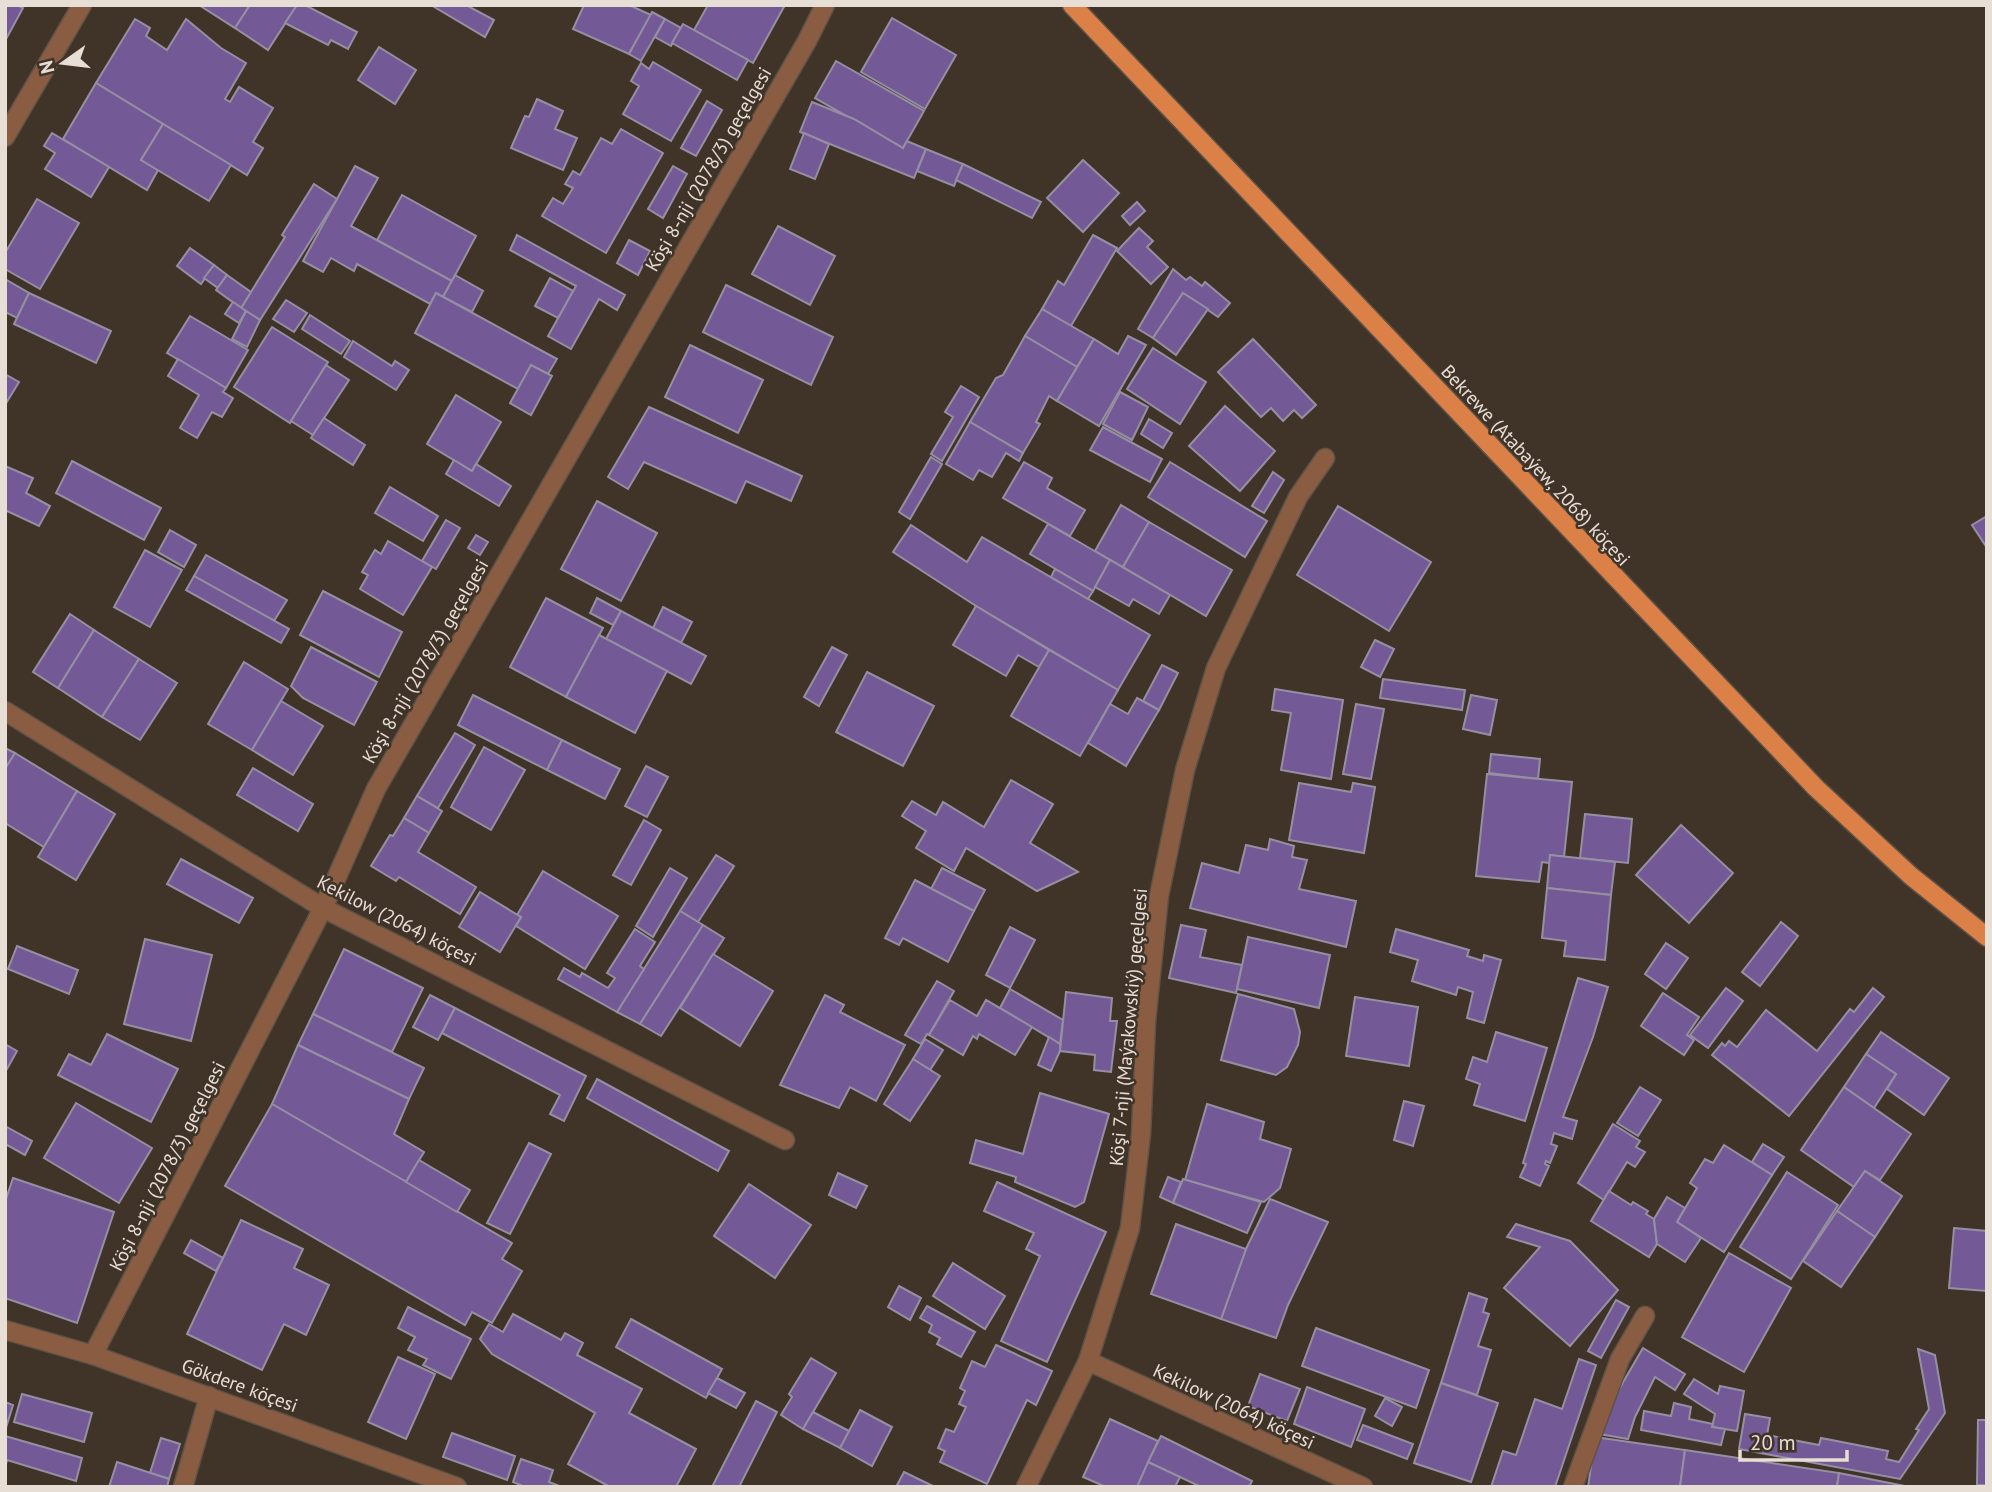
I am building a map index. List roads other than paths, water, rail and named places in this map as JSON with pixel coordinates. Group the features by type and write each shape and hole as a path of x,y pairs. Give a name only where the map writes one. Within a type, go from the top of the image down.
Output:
{"main road":[{"name":"Bekrewe (Atabaýew, 2068) köçesi","path":"1072,5 1816,788 1911,876 1987,937"}],"street":[{"path":"5,137 82,5"},
{"name":"Köşi 8-nji (2078/3) geçelgesi","path":"93,1355 323,908 376,789 807,41 825,5"},
{"name":"Köşi 7-nji (Maýakowskiý) geçelgesi","path":"1026,1487 1088,1362 1130,1228 1141,1134 1146,1022 1159,896 1185,770 1216,668 1298,497 1325,458"},
{"name":"Kekilow (2064) köçesi","path":"5,711 323,908 785,1140"},
{"path":"1573,1487 1620,1359 1644,1316"},
{"name":"Gökdere köçesi","path":"5,1330 93,1355 457,1487"},
{"name":"Kekilow (2064) köçesi","path":"1088,1362 1363,1487"},
{"path":"183,1487 209,1396"}]}
